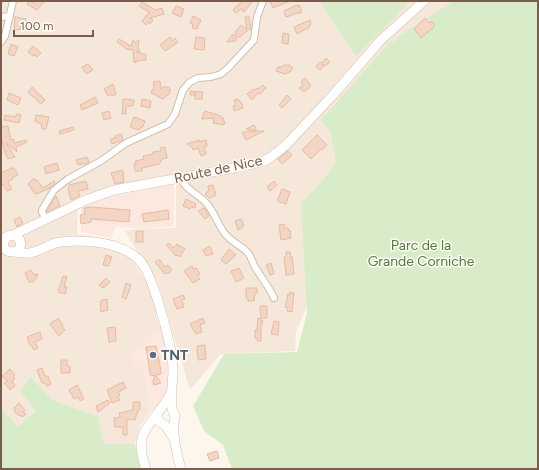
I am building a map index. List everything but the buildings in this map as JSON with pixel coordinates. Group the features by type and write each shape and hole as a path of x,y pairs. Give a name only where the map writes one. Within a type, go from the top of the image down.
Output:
{"main road":[{"name":"Route de Nice","path":"10,243 26,228 45,218 86,200 114,190 256,163 278,152 380,41 424,1"},
{"path":"10,243 34,252 60,242 110,244 124,249 142,263 151,279 172,355 172,410 175,418 163,419 146,430 140,449 146,469"},
{"path":"163,419 172,392"},
{"path":"163,419 175,431 175,440 181,469"}],"street":[{"path":"1,42 5,36 13,1"},
{"path":"45,218 42,210 54,190 68,179 101,161 126,143 168,124 175,114 183,90 190,82 198,78 211,77 221,74 229,67 254,40 257,17 263,1"},
{"path":"1,17 10,16"},
{"path":"181,178 183,183 212,210 219,225 227,236 249,254 274,298"}],"shaded area":[{"path":"1,1 319,1 356,55 411,1 464,1 321,121 347,147 311,296 296,332 295,351 221,354 190,390 158,283 124,230 176,228 176,177 128,184 78,197 77,234 118,241 137,267 153,294 158,324 162,330 148,336 142,345 139,365 143,368 150,412 141,424 135,444 104,444 97,416 52,400 31,377 37,411 18,428 1,408"},
{"path":"174,184 174,226 143,229 116,227 111,238 81,232 81,206 113,196"},
{"path":"162,330 167,354 169,375 168,392 160,405 150,412 143,368 139,365 132,364 131,351 142,345 150,334"}],"green space":[{"path":"319,1 411,1 356,56"},
{"name":"Parc de la Grande Corniche","path":"454,1 538,1 538,469 232,469 223,445 204,431 193,406 224,354 297,352 307,313 301,203 323,180 336,162 330,131 320,121 391,41 394,42 399,36"},
{"path":"31,377 52,400 97,416 104,444 135,444 141,469 1,469 1,408 18,427 36,411 20,391"}],"place":[{"name":"TNT","path":"153,355"}]}
